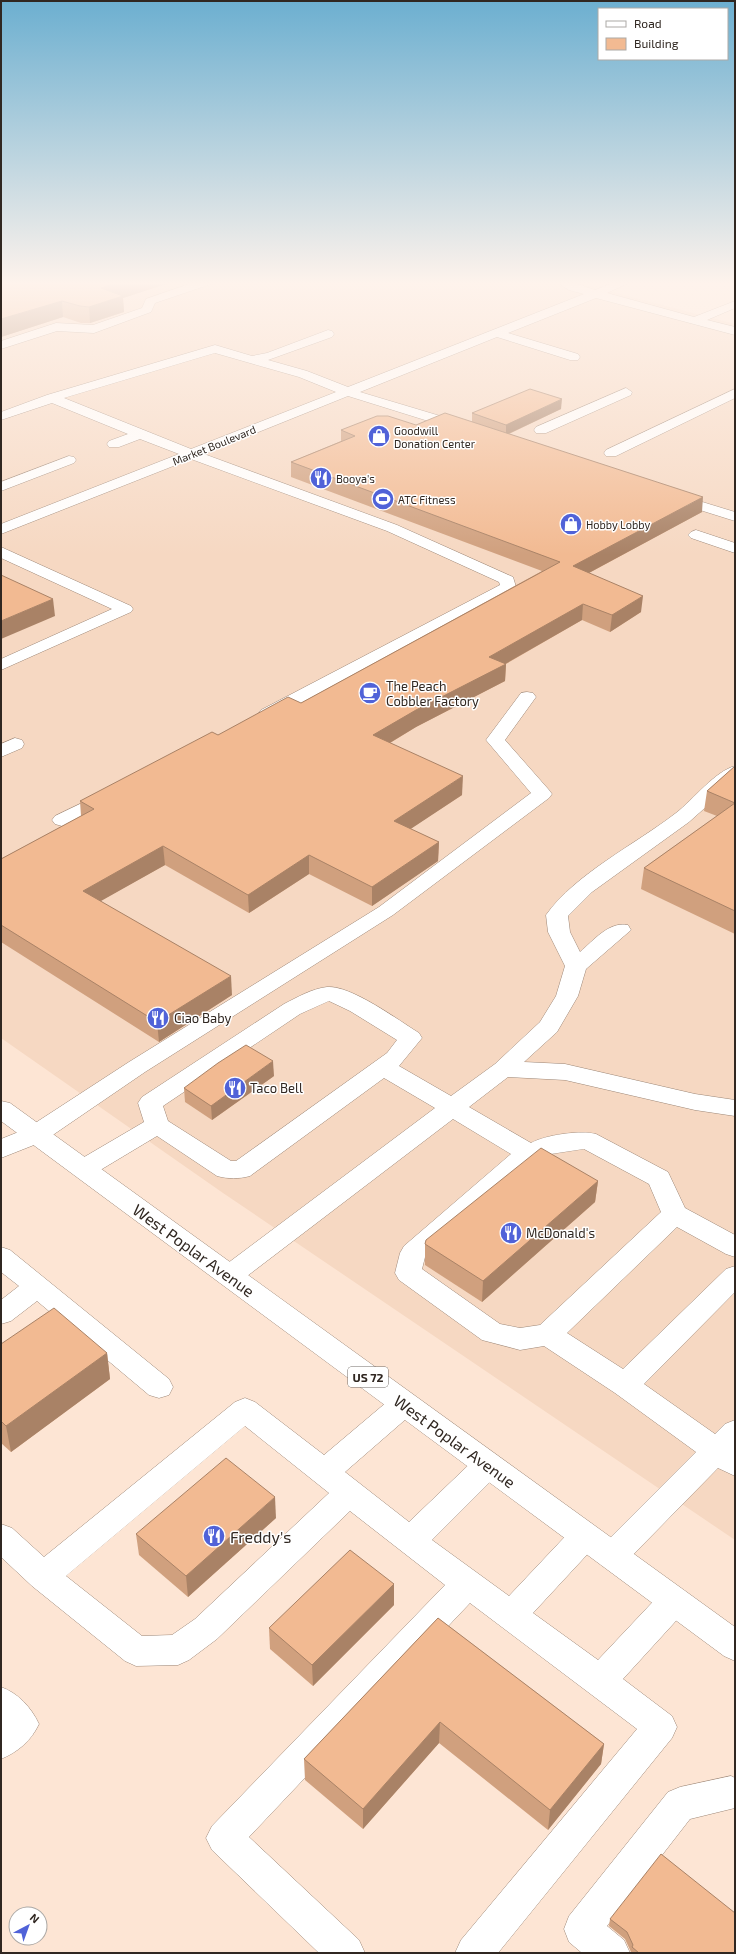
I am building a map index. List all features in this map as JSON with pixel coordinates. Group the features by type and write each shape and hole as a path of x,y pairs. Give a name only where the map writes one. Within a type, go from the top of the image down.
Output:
{"street":[{"path":"1,416 52,398 138,372"},
{"path":"297,372 348,392 471,430"},
{"name":"Market Boulevard","path":"1,530 398,372"},
{"path":"542,430 626,392"},
{"path":"611,453 735,393"},
{"path":"52,398 193,454 392,528 506,580 508,587 256,719"},
{"path":"114,444 141,434"},
{"path":"1,487 69,460"},
{"path":"660,492 735,517"},
{"path":"696,535 735,548"},
{"path":"1,552 125,609 1,665"},
{"path":"1,1149 35,1135 137,1067 386,911 542,794 495,740 527,697"},
{"path":"576,966 559,932 557,915 568,903 594,882 683,818 735,772"},
{"path":"62,820 120,791"},
{"path":"229,1276 503,1069 549,1027 567,996 576,966 620,930"},
{"path":"329,994 351,1002 411,1038 395,1058 382,1067 241,1170 226,1170 157,1125 150,1103 292,1009 314,998 329,994"},
{"path":"382,1067 530,1154"},
{"path":"503,1069 565,1072 695,1102 735,1108"},
{"name":"West Poplar Avenue","path":"1,1109 735,1646"},
{"path":"83,1170 157,1125"},
{"path":"675,1214 548,1335 520,1339 492,1333 408,1273 413,1253 518,1161 544,1146 587,1140 659,1178 675,1214 735,1247"},
{"path":"1,1257 159,1387"},
{"path":"626,1385 735,1276"},
{"path":"1,1314 37,1287"},
{"path":"548,1335 729,1449 612,1556"},
{"path":"324,1472 404,1404"},
{"path":"43,1576 245,1410 410,1541 512,1614 660,1727 474,1953"},
{"path":"410,1541 488,1465"},
{"path":"1,1536 43,1576 136,1651 178,1650 206,1629 349,1493"},
{"path":"512,1614 585,1536"},
{"path":"346,1953 224,1838 468,1583"},
{"path":"600,1681 674,1601"},
{"path":"1,1702 22,1724 1,1743"},
{"path":"611,1953 582,1929 680,1804 734,1794"}],"shaded area":[{"path":"1,372 735,372 735,1540 223,1193 1,1038"}],"building":[{"path":"530,389 562,399 506,425 472,413"},
{"path":"445,413 703,497 573,566 643,596 612,615 583,604 489,657 506,664 416,710 373,735 463,776 394,821 439,842 372,887 309,855 248,895 163,846 83,891 231,976 157,1022 1,925 1,859 94,809 80,801 212,732 218,735 288,697 301,703 560,562 291,462 355,436 341,430 377,416 388,416 416,425"},
{"path":"1,575 53,599 1,621"},
{"path":"735,766 735,803 707,791"},
{"path":"735,803 735,911 644,868"},
{"path":"246,1045 273,1061 211,1106 184,1088 218,1063"},
{"name":"McDonald's","path":"541,1148 598,1181 483,1281 425,1244 426,1240"},
{"path":"54,1308 107,1353 6,1426 1,1421 1,1344"},
{"path":"226,1458 275,1497 186,1576 136,1534"},
{"path":"350,1550 394,1584 312,1665 269,1628"},
{"path":"438,1618 604,1744 550,1810 440,1722 363,1809 304,1759"},
{"path":"661,1854 735,1913 735,1953 639,1953 632,1947 633,1945 627,1932 610,1919"}],"place":[{"name":"Goodwill Donation Center","path":"379,436"},
{"name":"Booya's","path":"321,478"},
{"name":"ATC Fitness","path":"383,499"},
{"name":"Hobby Lobby","path":"571,524"},
{"name":"The Peach Cobbler Factory","path":"370,693"},
{"name":"Ciao Baby","path":"158,1018"},
{"name":"Taco Bell","path":"235,1088"},
{"name":"McDonald's","path":"511,1233"},
{"name":"Freddy's","path":"214,1536"}]}
